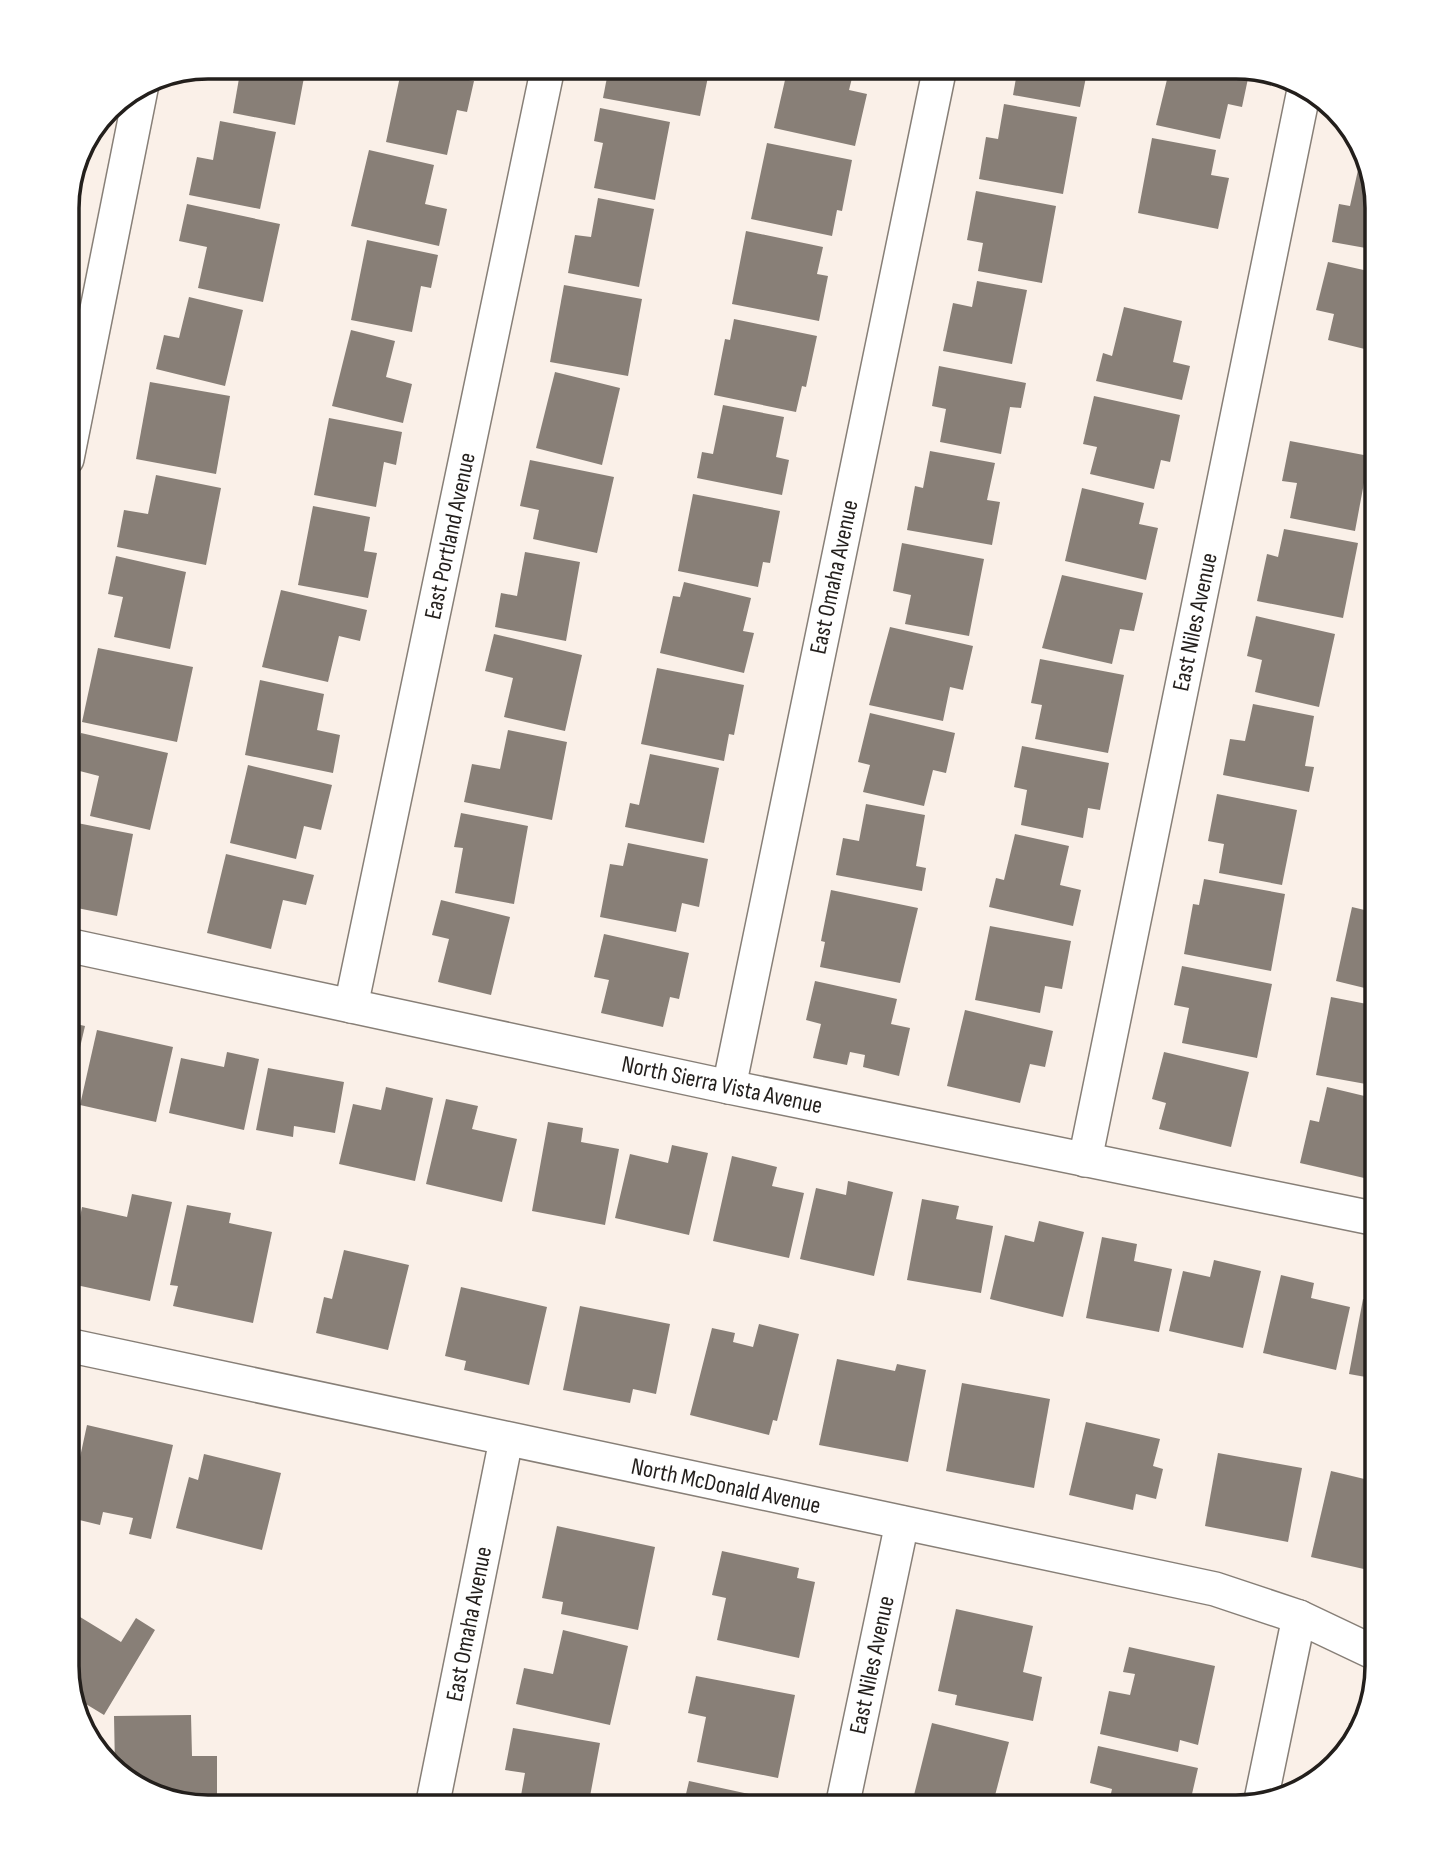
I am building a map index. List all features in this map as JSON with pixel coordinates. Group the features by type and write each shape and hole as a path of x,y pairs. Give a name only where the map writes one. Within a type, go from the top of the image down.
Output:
{"street":[{"name":"East Portland Avenue","path":"351,1006 545,79"},
{"name":"East Omaha Avenue","path":"729,1087 938,79"},
{"name":"East Niles Avenue","path":"1085,1160 1303,97"},
{"path":"79,399 139,98"},
{"name":"North Sierra Vista Avenue","path":"79,948 729,1087 1365,1217"},
{"name":"North McDonald Avenue","path":"79,1348 1215,1589 1299,1617 1365,1648"},
{"name":"East Omaha Avenue","path":"435,1795 506,1440"},
{"name":"East Niles Avenue","path":"845,1795 902,1523"},
{"path":"1262,1793 1299,1617"}],"building":[{"path":"239,79 304,79 295,125 233,113"},
{"path":"399,79 474,81 467,112 457,110 447,155 386,142"},
{"path":"607,79 708,79 700,116 603,98"},
{"path":"785,79 852,79 849,90 867,94 855,146 774,128"},
{"path":"1016,79 1086,79 1080,107 1013,95"},
{"path":"1167,79 1248,79 1242,107 1228,104 1220,139 1156,125"},
{"path":"1004,104 1077,117 1063,194 979,179 986,137 998,139"},
{"path":"600,108 670,122 655,200 594,188 603,143 594,141"},
{"path":"220,121 276,132 260,209 189,195 197,157 213,160"},
{"path":"1152,138 1216,150 1211,175 1229,178 1218,229 1138,213"},
{"path":"767,143 852,160 842,211 837,210 832,236 751,219"},
{"path":"369,150 434,165 425,204 447,209 439,246 351,226"},
{"path":"1359,170 1365,199 1365,248 1332,242 1339,204 1350,206"},
{"path":"976,191 1056,206 1042,283 978,271 983,243 967,240"},
{"path":"598,198 654,209 639,287 568,273 575,235 591,237"},
{"path":"187,204 280,224 263,302 198,288 207,247 179,241"},
{"path":"746,231 823,247 817,274 828,276 819,321 732,304"},
{"path":"367,240 438,255 431,288 421,286 412,332 351,320"},
{"path":"1328,262 1365,270 1365,349 1328,340 1334,314 1316,310"},
{"path":"977,281 1027,290 1012,364 943,351 953,303 972,307"},
{"path":"564,285 642,299 628,376 550,362"},
{"path":"189,297 243,310 225,386 156,369 164,335 179,338"},
{"path":"1124,307 1182,321 1173,362 1190,366 1182,400 1096,381 1103,353 1112,356"},
{"path":"734,319 817,336 806,387 802,386 796,412 714,395 725,339 730,340"},
{"path":"351,330 395,341 386,377 412,384 403,423 332,406"},
{"path":"939,366 1026,383 1021,408 1010,407 1001,454 940,442 946,409 932,406"},
{"path":"555,372 620,388 602,465 536,448"},
{"path":"150,382 230,396 216,474 136,459"},
{"path":"1094,396 1180,415 1170,462 1161,460 1154,489 1090,474 1097,447 1083,444"},
{"path":"723,405 784,417 776,457 789,460 782,495 697,478 702,452 713,454"},
{"path":"329,418 402,432 396,465 384,462 376,507 314,495"},
{"path":"1290,441 1365,455 1365,477 1355,531 1290,518 1297,483 1282,481"},
{"path":"930,451 995,463 987,500 1000,502 992,545 907,530 915,486 923,488"},
{"path":"530,460 614,477 597,553 533,539 539,510 520,506"},
{"path":"156,475 221,488 206,565 117,547 124,510 148,514"},
{"path":"1082,488 1144,503 1139,524 1158,528 1146,580 1065,561"},
{"path":"693,494 780,511 770,563 763,562 758,587 678,571"},
{"path":"313,506 370,517 364,551 377,553 368,598 298,585"},
{"path":"1284,529 1358,543 1343,618 1257,601 1267,554 1278,557"},
{"path":"902,543 984,559 969,636 905,624 911,595 893,591"},
{"path":"525,552 580,562 566,641 495,627 501,593 517,596"},
{"path":"116,556 186,572 170,649 114,637 123,597 108,594"},
{"path":"1062,575 1143,593 1134,631 1120,629 1112,664 1042,648"},
{"path":"684,582 751,598 743,631 754,633 744,673 660,653 673,596 680,597"},
{"path":"281,590 367,610 360,641 339,636 328,682 262,667"},
{"path":"1256,616 1335,634 1319,707 1255,692 1262,660 1247,656"},
{"path":"890,627 973,646 963,690 950,687 943,721 869,705"},
{"path":"494,634 582,655 565,731 504,717 513,678 485,671"},
{"path":"98,648 193,667 177,742 82,722"},
{"path":"1040,659 1124,675 1108,753 1035,739 1042,705 1031,703"},
{"path":"657,668 744,685 734,735 729,734 724,761 641,744"},
{"path":"260,680 324,694 317,730 340,735 333,773 245,755"},
{"path":"1253,704 1314,716 1305,766 1314,767 1309,792 1223,775 1230,739 1245,741"},
{"path":"870,713 955,733 946,773 933,770 924,806 863,792 870,765 858,762"},
{"path":"508,730 567,742 552,820 464,802 472,764 500,769"},
{"path":"81,733 168,753 150,830 90,816 99,776 79,771"},
{"path":"1022,746 1109,763 1100,810 1088,808 1083,838 1021,825 1027,790 1014,787"},
{"path":"650,754 719,768 704,843 625,827 630,803 639,805"},
{"path":"248,765 332,785 321,830 304,826 296,859 230,843"},
{"path":"1217,794 1297,810 1282,885 1219,873 1224,844 1208,841"},
{"path":"866,804 925,815 916,866 926,868 922,891 836,875 843,838 859,841"},
{"path":"461,813 528,826 514,904 455,893 463,848 454,847"},
{"path":"79,823 133,834 117,916 79,908"},
{"path":"1015,834 1069,846 1060,885 1081,890 1073,926 989,907 996,878 1004,880"},
{"path":"628,843 708,859 699,907 682,903 676,932 600,917 610,864 623,866"},
{"path":"226,854 314,875 306,905 283,900 271,949 207,933"},
{"path":"1204,879 1285,894 1271,971 1184,954 1193,904 1199,905"},
{"path":"831,890 918,908 900,983 820,967 825,942 821,941"},
{"path":"441,900 510,917 491,995 438,982 449,939 432,935"},
{"path":"1352,907 1365,910 1365,988 1336,981"},
{"path":"990,926 1071,941 1062,989 1045,986 1040,1013 975,1000"},
{"path":"604,934 689,953 679,999 670,997 663,1027 601,1013 609,980 594,977"},
{"path":"1182,966 1272,984 1257,1058 1182,1043 1189,1008 1174,1005"},
{"path":"815,981 897,999 891,1024 910,1028 899,1076 863,1067 865,1055 850,1052 847,1065 813,1058 821,1024 806,1020"},
{"path":"1331,997 1365,1004 1365,1084 1316,1075"},
{"path":"965,1010 1053,1031 1045,1067 1030,1064 1020,1103 947,1086"},
{"path":"79,1025 85,1026 79,1052"},
{"path":"97,1030 173,1047 156,1122 80,1105"},
{"path":"227,1052 259,1059 244,1130 169,1113 181,1058 224,1067"},
{"path":"1164,1052 1249,1072 1231,1147 1159,1129 1166,1103 1152,1099"},
{"path":"268,1068 344,1082 335,1133 294,1126 293,1137 256,1130"},
{"path":"386,1087 433,1098 415,1181 339,1164 353,1104 381,1110"},
{"path":"1327,1087 1365,1096 1365,1178 1300,1163 1310,1120 1319,1122"},
{"path":"446,1099 478,1106 472,1129 517,1139 502,1202 426,1184"},
{"path":"548,1122 583,1128 581,1142 619,1149 605,1225 532,1211"},
{"path":"672,1145 708,1153 689,1235 615,1218 630,1154 668,1163"},
{"path":"732,1156 777,1167 772,1186 804,1193 789,1258 713,1241"},
{"path":"848,1181 893,1192 874,1276 800,1259 816,1188 846,1195"},
{"path":"132,1194 172,1202 150,1301 79,1286 79,1222 82,1207 127,1217"},
{"path":"922,1199 959,1206 956,1219 993,1226 981,1293 907,1280"},
{"path":"187,1205 231,1213 229,1223 272,1232 253,1323 173,1306 178,1286 170,1285"},
{"path":"1039,1221 1084,1232 1063,1317 990,1299 1005,1235 1034,1242"},
{"path":"1102,1237 1137,1244 1134,1261 1172,1269 1159,1332 1086,1318"},
{"path":"344,1250 409,1265 388,1350 316,1333 324,1297 332,1299"},
{"path":"1214,1260 1261,1271 1243,1348 1169,1331 1183,1271 1210,1277"},
{"path":"1281,1275 1314,1283 1311,1298 1350,1307 1336,1370 1263,1353"},
{"path":"461,1287 547,1307 529,1385 464,1370 466,1361 445,1356"},
{"path":"1363,1299 1365,1377 1349,1374"},
{"path":"580,1306 670,1324 656,1394 633,1389 630,1403 563,1390"},
{"path":"759,1324 799,1334 777,1421 773,1420 769,1435 690,1415 712,1328 735,1333 733,1342 753,1347"},
{"path":"837,1359 895,1371 897,1364 926,1370 908,1462 819,1445"},
{"path":"962,1383 1050,1399 1034,1488 946,1471"},
{"path":"1086,1422 1160,1439 1153,1466 1163,1469 1156,1499 1136,1494 1133,1510 1069,1495"},
{"path":"87,1425 173,1445 151,1539 129,1534 133,1518 103,1512 100,1525 79,1520 79,1462"},
{"path":"1218,1453 1302,1468 1288,1542 1205,1526"},
{"path":"204,1454 281,1473 262,1550 176,1528 189,1477 198,1480"},
{"path":"1331,1471 1365,1479 1365,1569 1311,1557"},
{"path":"557,1526 655,1547 638,1630 561,1614 563,1602 542,1598"},
{"path":"722,1551 799,1568 797,1578 815,1582 799,1658 717,1640 726,1598 712,1595"},
{"path":"956,1609 1033,1626 1023,1672 1042,1677 1033,1721 955,1705 957,1695 938,1691"},
{"path":"79,1616 121,1642 136,1618 155,1630 104,1715 84,1703 81,1692"},
{"path":"563,1630 628,1646 610,1725 516,1704 524,1668 553,1674"},
{"path":"1129,1647 1215,1666 1198,1745 1180,1740 1178,1752 1100,1734 1109,1691 1130,1695 1135,1674 1123,1672"},
{"path":"696,1676 795,1695 778,1778 697,1762 706,1717 688,1713"},
{"path":"191,1715 192,1756 217,1756 217,1795 182,1793 136,1774 115,1755 114,1716"},
{"path":"932,1723 1009,1742 995,1795 914,1795"},
{"path":"513,1728 600,1743 590,1795 521,1795 525,1773 505,1770"},
{"path":"1098,1746 1198,1768 1192,1795 1111,1795 1112,1789 1090,1783"},
{"path":"689,1781 754,1795 686,1795"}]}
